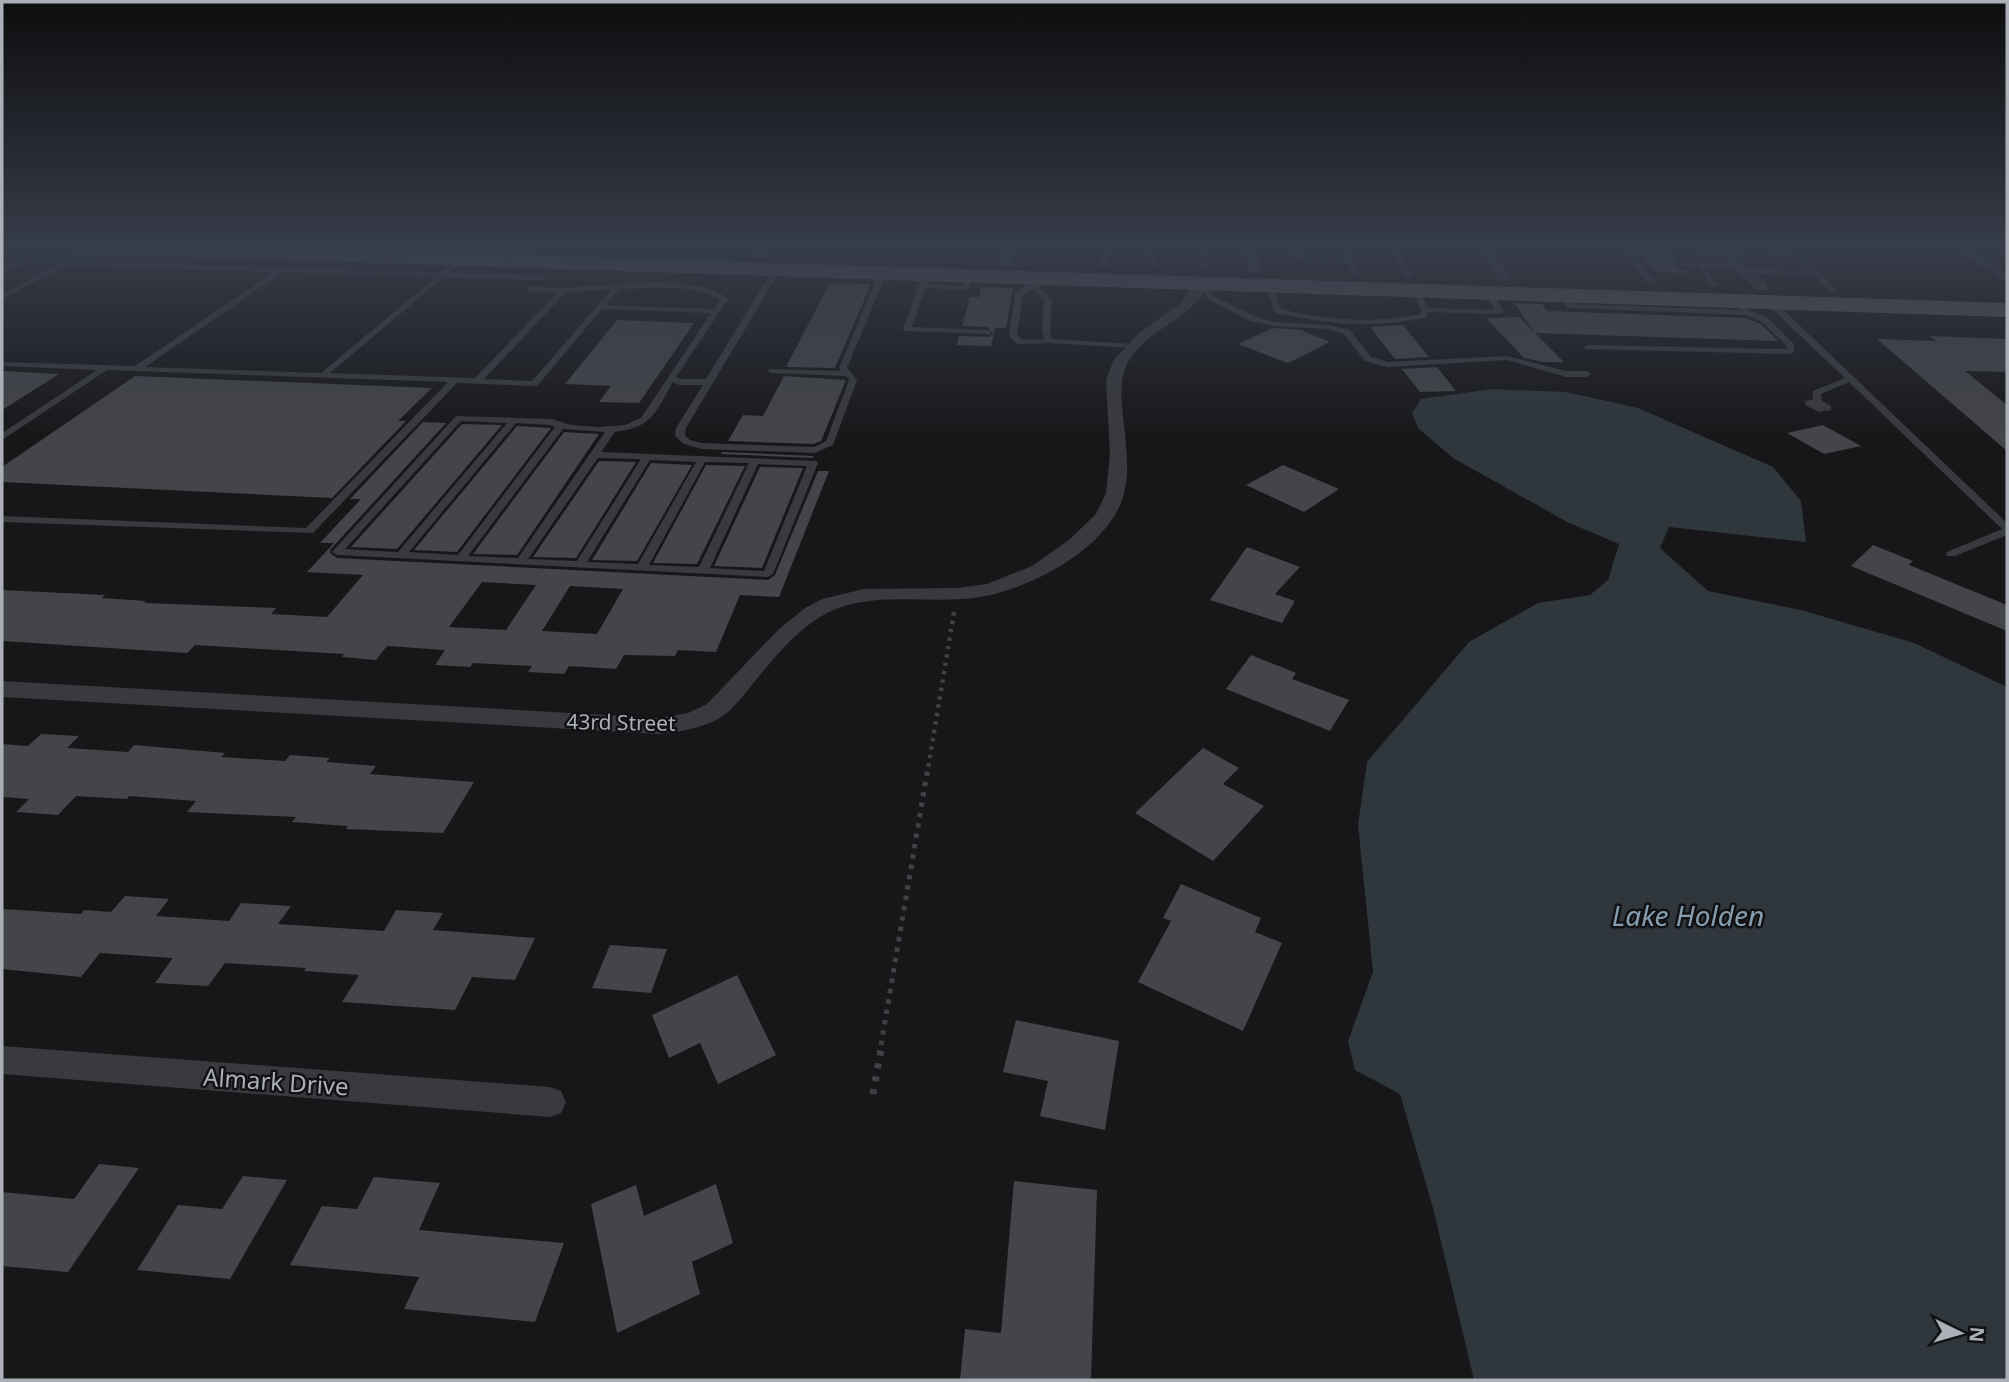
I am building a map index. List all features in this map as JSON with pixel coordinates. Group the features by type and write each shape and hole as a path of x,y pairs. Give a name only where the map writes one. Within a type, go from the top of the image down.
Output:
{"street":[{"name":"43rd Street","path":"2,689 659,726 690,722 713,713 774,644 813,613 847,597 890,592 957,594 1016,583 1046,566 1082,540 1111,504 1117,474 1114,377 1141,337 1177,311"},
{"name":"Almark Drive","path":"2,1060 550,1102"}],"lane":[{"path":"136,369 221,311"},
{"path":"322,376 399,311"},
{"path":"477,381 543,311"},
{"path":"2,364 534,384 596,311"},
{"path":"595,455 813,463 768,574 337,552 459,418 552,422 560,427 612,429 632,427 644,420 715,311"},
{"path":"743,311 709,382 681,428 680,436 687,442 702,446 815,450 830,443 853,380 843,368 867,311"},
{"path":"913,311 907,329 987,332"},
{"path":"1017,311 1013,337 1020,342 1134,346"},
{"path":"1047,311 1046,330 1049,341"},
{"path":"1238,311 1253,319 1274,324 1329,327 1347,332 1368,359 1387,365 1507,358 1566,374 1587,374"},
{"path":"1280,311 1301,317 1406,321 1424,315 1425,311"},
{"path":"1481,311 1500,311"},
{"path":"1588,347 1790,352 1791,346 1765,320 1750,311"},
{"path":"1782,311 2007,530 1951,554"},
{"path":"2,437 106,368"},
{"path":"771,371 847,374"},
{"path":"671,378 679,382 709,382"},
{"path":"1818,402 1816,393 1850,379"},
{"path":"2,519 309,531 455,380"},
{"path":"401,555 514,420"},
{"path":"461,558 560,427"},
{"path":"521,561 612,429"},
{"path":"580,565 647,457"},
{"path":"642,568 702,459"},
{"path":"703,571 755,461"}],"path":[{"path":"873,1094 957,594"}],"water":[{"name":"Lake Holden","path":"1492,389 1566,392 1638,408 1773,467 1801,501 1806,542 1669,527 1660,548 1708,591 1801,610 1914,643 2007,687 2007,1380 1474,1380 1433,1208 1400,1094 1355,1070 1348,1041 1373,972 1358,825 1367,762 1469,642 1538,603 1590,595 1608,580 1619,544 1569,523 1453,458 1418,428 1412,413 1421,399"}],"building":[{"path":"815,311 859,311 835,368 786,367"},
{"path":"966,311 1009,311 1006,328 995,328 991,346 957,345 959,336 990,337 993,333 987,327 962,326"},
{"path":"1520,311 1745,318 1761,324 1778,341 1535,333"},
{"path":"1519,317 1564,362 1524,358 1486,318"},
{"path":"617,320 694,323 639,403 599,402 611,386 565,384"},
{"path":"1403,325 1429,357 1395,359 1370,327"},
{"path":"1273,328 1301,330 1330,342 1288,363 1238,344"},
{"path":"1930,336 2007,339 2007,372 1965,371 2007,405 2007,451 1877,339 1936,341"},
{"path":"1437,367 1456,391 1420,392 1402,369"},
{"path":"2,371 59,374 2,410"},
{"path":"135,376 432,388 398,421 406,421 332,498 2,482 2,467"},
{"path":"784,376 846,380 821,441 813,444 728,441 743,415 763,416"},
{"path":"423,422 446,423 330,550 331,554 337,558 768,580 775,575 818,471 829,471 779,597 740,595 716,652 678,650 675,656 624,655 616,669 569,666 564,674 528,672 532,666 473,663 470,667 435,665 445,650 387,646 376,660 342,657 344,654 195,645 187,653 2,641 2,590 105,595 102,598 146,601 144,603 276,608 271,614 327,617 363,575 307,572 334,543 320,543 361,499 350,499","holes":["482,582 536,585 506,630 449,627","570,586 623,589 597,634 542,631"]},
{"path":"462,424 502,425 397,549 351,547"},
{"path":"1823,425 1861,446 1824,454 1787,433"},
{"path":"517,426 551,428 457,552 414,550"},
{"path":"564,432 599,434 517,555 473,554"},
{"path":"722,452 814,456 721,454"},
{"path":"599,461 636,462 576,558 533,557"},
{"path":"651,463 692,465 637,561 592,560"},
{"path":"706,465 745,466 697,564 653,563"},
{"path":"1283,465 1339,489 1304,512 1246,485"},
{"path":"760,467 803,468 762,568 714,566"},
{"path":"1873,545 1913,561 1909,565 2007,605 2007,631 1851,566"},
{"path":"1247,547 1300,567 1275,594 1295,601 1282,623 1210,600"},
{"path":"1251,655 1296,673 1292,679 1349,700 1330,731 1226,689"},
{"path":"41,734 79,736 67,748 128,752 134,745 225,753 221,757 285,761 290,755 330,758 326,762 376,766 370,774 474,782 443,833 346,829 348,826 292,822 296,817 187,812 196,801 129,796 127,799 76,796 58,815 16,812 29,799 2,797 2,744 28,746"},
{"path":"1203,748 1239,768 1223,784 1264,806 1213,861 1135,813"},
{"path":"1181,884 1261,918 1255,932 1282,943 1243,1031 1138,982 1171,921 1163,918"},
{"path":"125,896 169,899 156,916 229,921 241,903 291,906 278,924 384,931 396,910 443,913 433,930 535,938 515,980 472,977 455,1010 342,1002 359,975 304,971 306,968 225,963 208,986 155,983 173,958 100,953 81,977 2,969 2,909 81,914 84,910 111,912"},
{"path":"610,945 667,949 651,993 592,988"},
{"path":"737,975 776,1055 718,1084 700,1043 669,1058 652,1015"},
{"path":"1016,1020 1119,1041 1105,1130 1040,1116 1048,1081 1003,1072"},
{"path":"99,1164 139,1168 68,1272 2,1266 2,1192 74,1199"},
{"path":"243,1176 287,1180 230,1279 137,1270 178,1205 222,1209"},
{"path":"374,1177 440,1183 419,1230 564,1243 535,1322 404,1309 419,1277 290,1265 322,1206 357,1209"},
{"path":"1014,1181 1097,1190 1091,1380 960,1380 965,1329 1001,1333"},
{"path":"716,1184 733,1243 692,1262 700,1294 617,1333 591,1204 636,1185 644,1216"}]}
